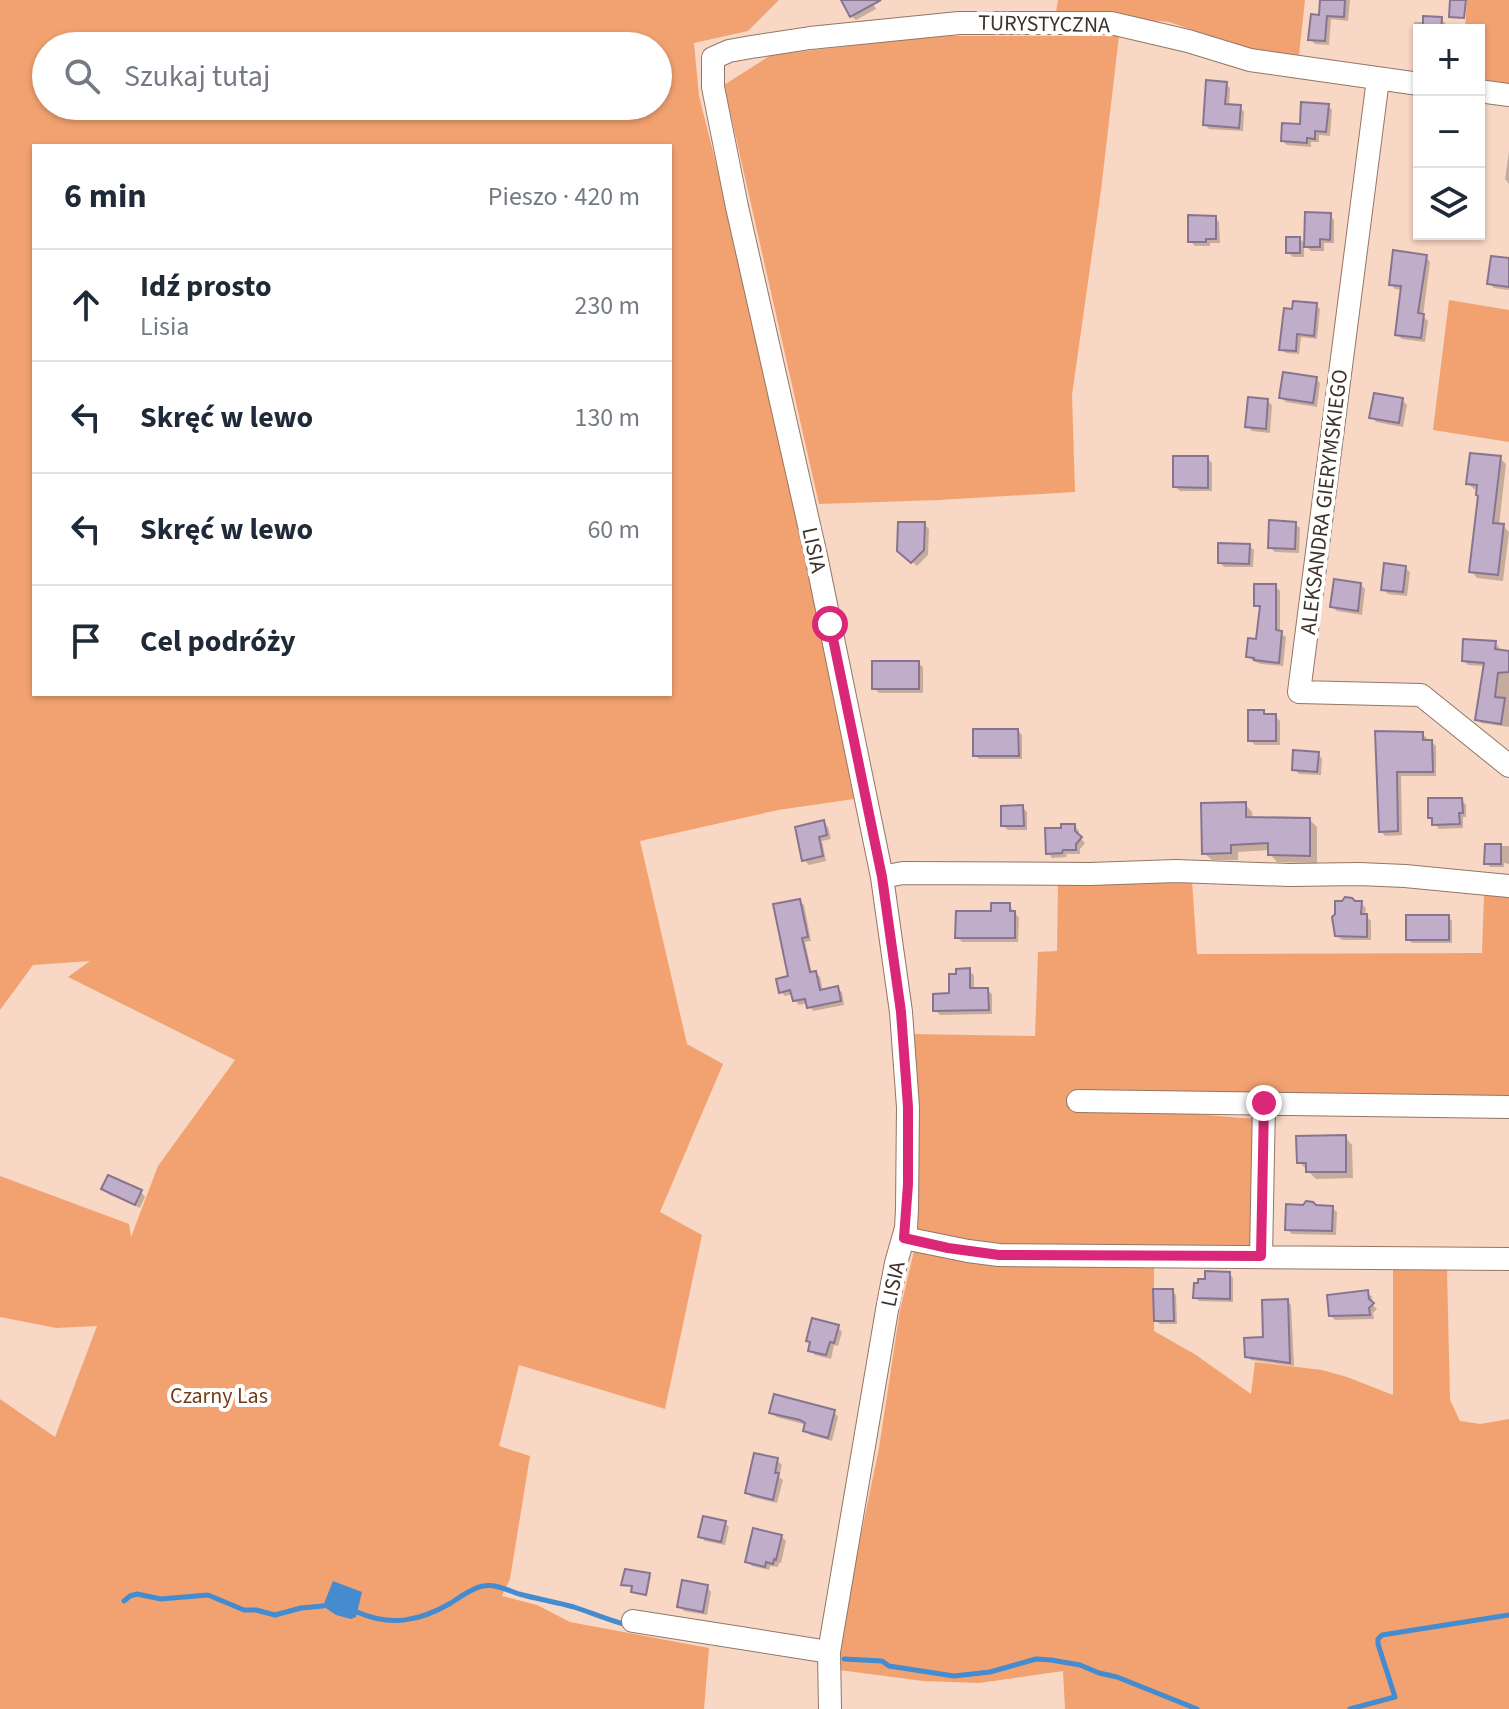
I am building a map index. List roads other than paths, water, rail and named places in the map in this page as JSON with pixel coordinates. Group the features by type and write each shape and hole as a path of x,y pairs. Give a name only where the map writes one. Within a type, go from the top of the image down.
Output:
{"street":[{"name":"TURYSTYCZNA","path":"713,58 729,51 810,38 959,23 1111,23 1188,41 1250,60 1413,83"},
{"name":"LISIA","path":"713,58 713,87 737,207 816,556 882,877 901,1012 906,1076 908,1184 904,1238 887,1310 829,1652 830,1709"},
{"name":"ALEKSANDRA GIERYMSKIEGO","path":"1378,79 1299,692 1421,695 1509,766"},
{"path":"1485,92 1509,95"},
{"path":"882,877 903,873 1176,871 1374,875 1509,886"},
{"path":"1078,1101 1509,1107"},
{"path":"1261,1256 1264,1103"},
{"path":"904,1238 999,1255 1509,1259"},
{"path":"633,1621 829,1652"}],"water":[{"path":"333,1581 362,1592 356,1617 351,1619 336,1615 323,1606"}],"waterway":[{"path":"357,1612 382,1619 417,1618 475,1589 488,1586 574,1607 627,1625"},
{"path":"124,1601 137,1594 161,1599 208,1595 244,1610 275,1615 323,1606"},
{"path":"1350,1709 1395,1697 1378,1644 1382,1635 1509,1615"},
{"path":"844,1659 882,1661 889,1666 954,1676 990,1672 1036,1659 1051,1660 1117,1677 1197,1709"}],"park label":[{"name":"Czarny Las","path":"219,1396"}]}
